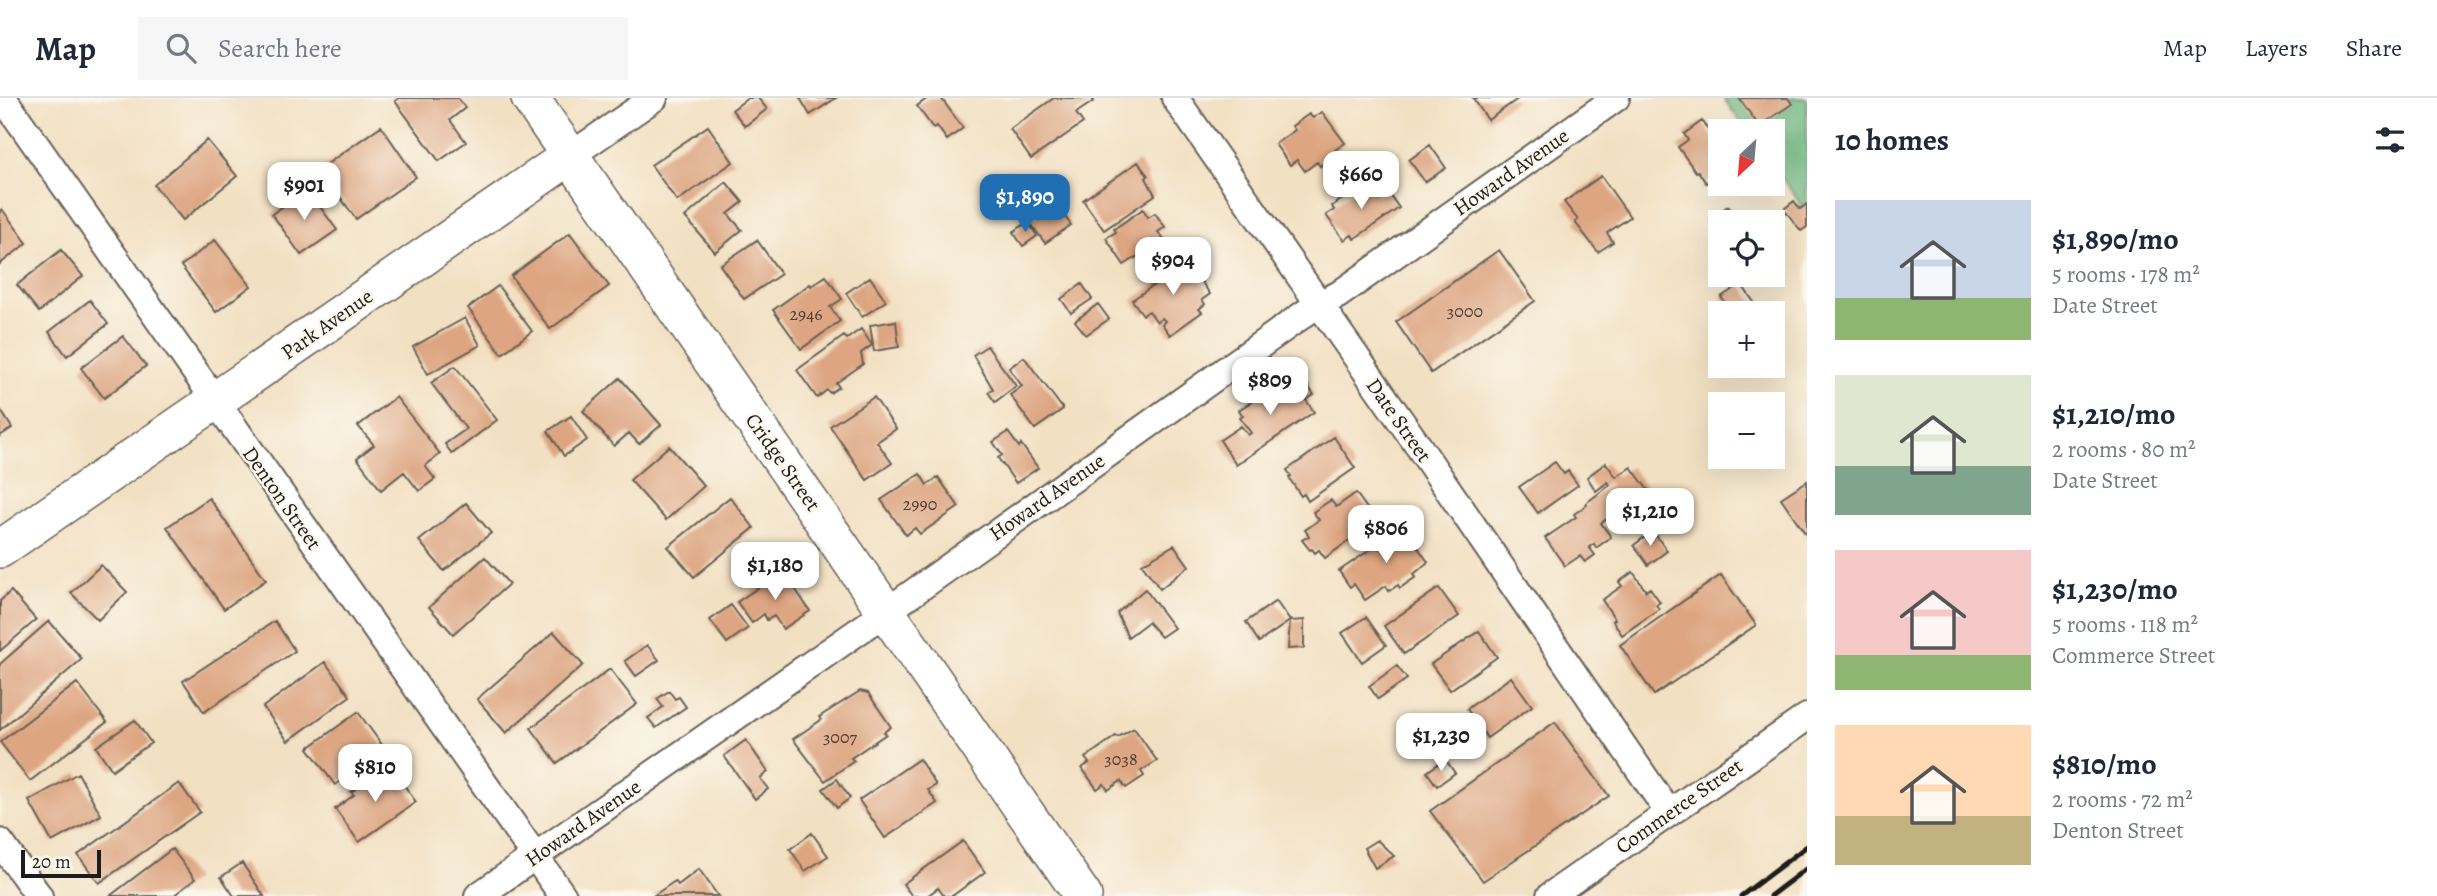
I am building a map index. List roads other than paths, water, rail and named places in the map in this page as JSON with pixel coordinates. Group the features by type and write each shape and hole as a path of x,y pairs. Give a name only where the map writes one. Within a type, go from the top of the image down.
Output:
{"street":[{"name":"Denton Street","path":"3,98 563,896"},
{"name":"Cridge Street","path":"530,98 1083,896"},
{"name":"Park Avenue","path":"0,549 654,98"},
{"name":"Date Street","path":"1175,98 1670,813"},
{"name":"Howard Avenue","path":"478,896 886,612 1318,304 1338,295 1616,98"},
{"name":"Commerce Street","path":"1550,896 1807,717"},
{"path":"0,842 38,896"}],"railway":[{"path":"1741,896 1807,846"},
{"path":"1770,896 1807,868"}]}
